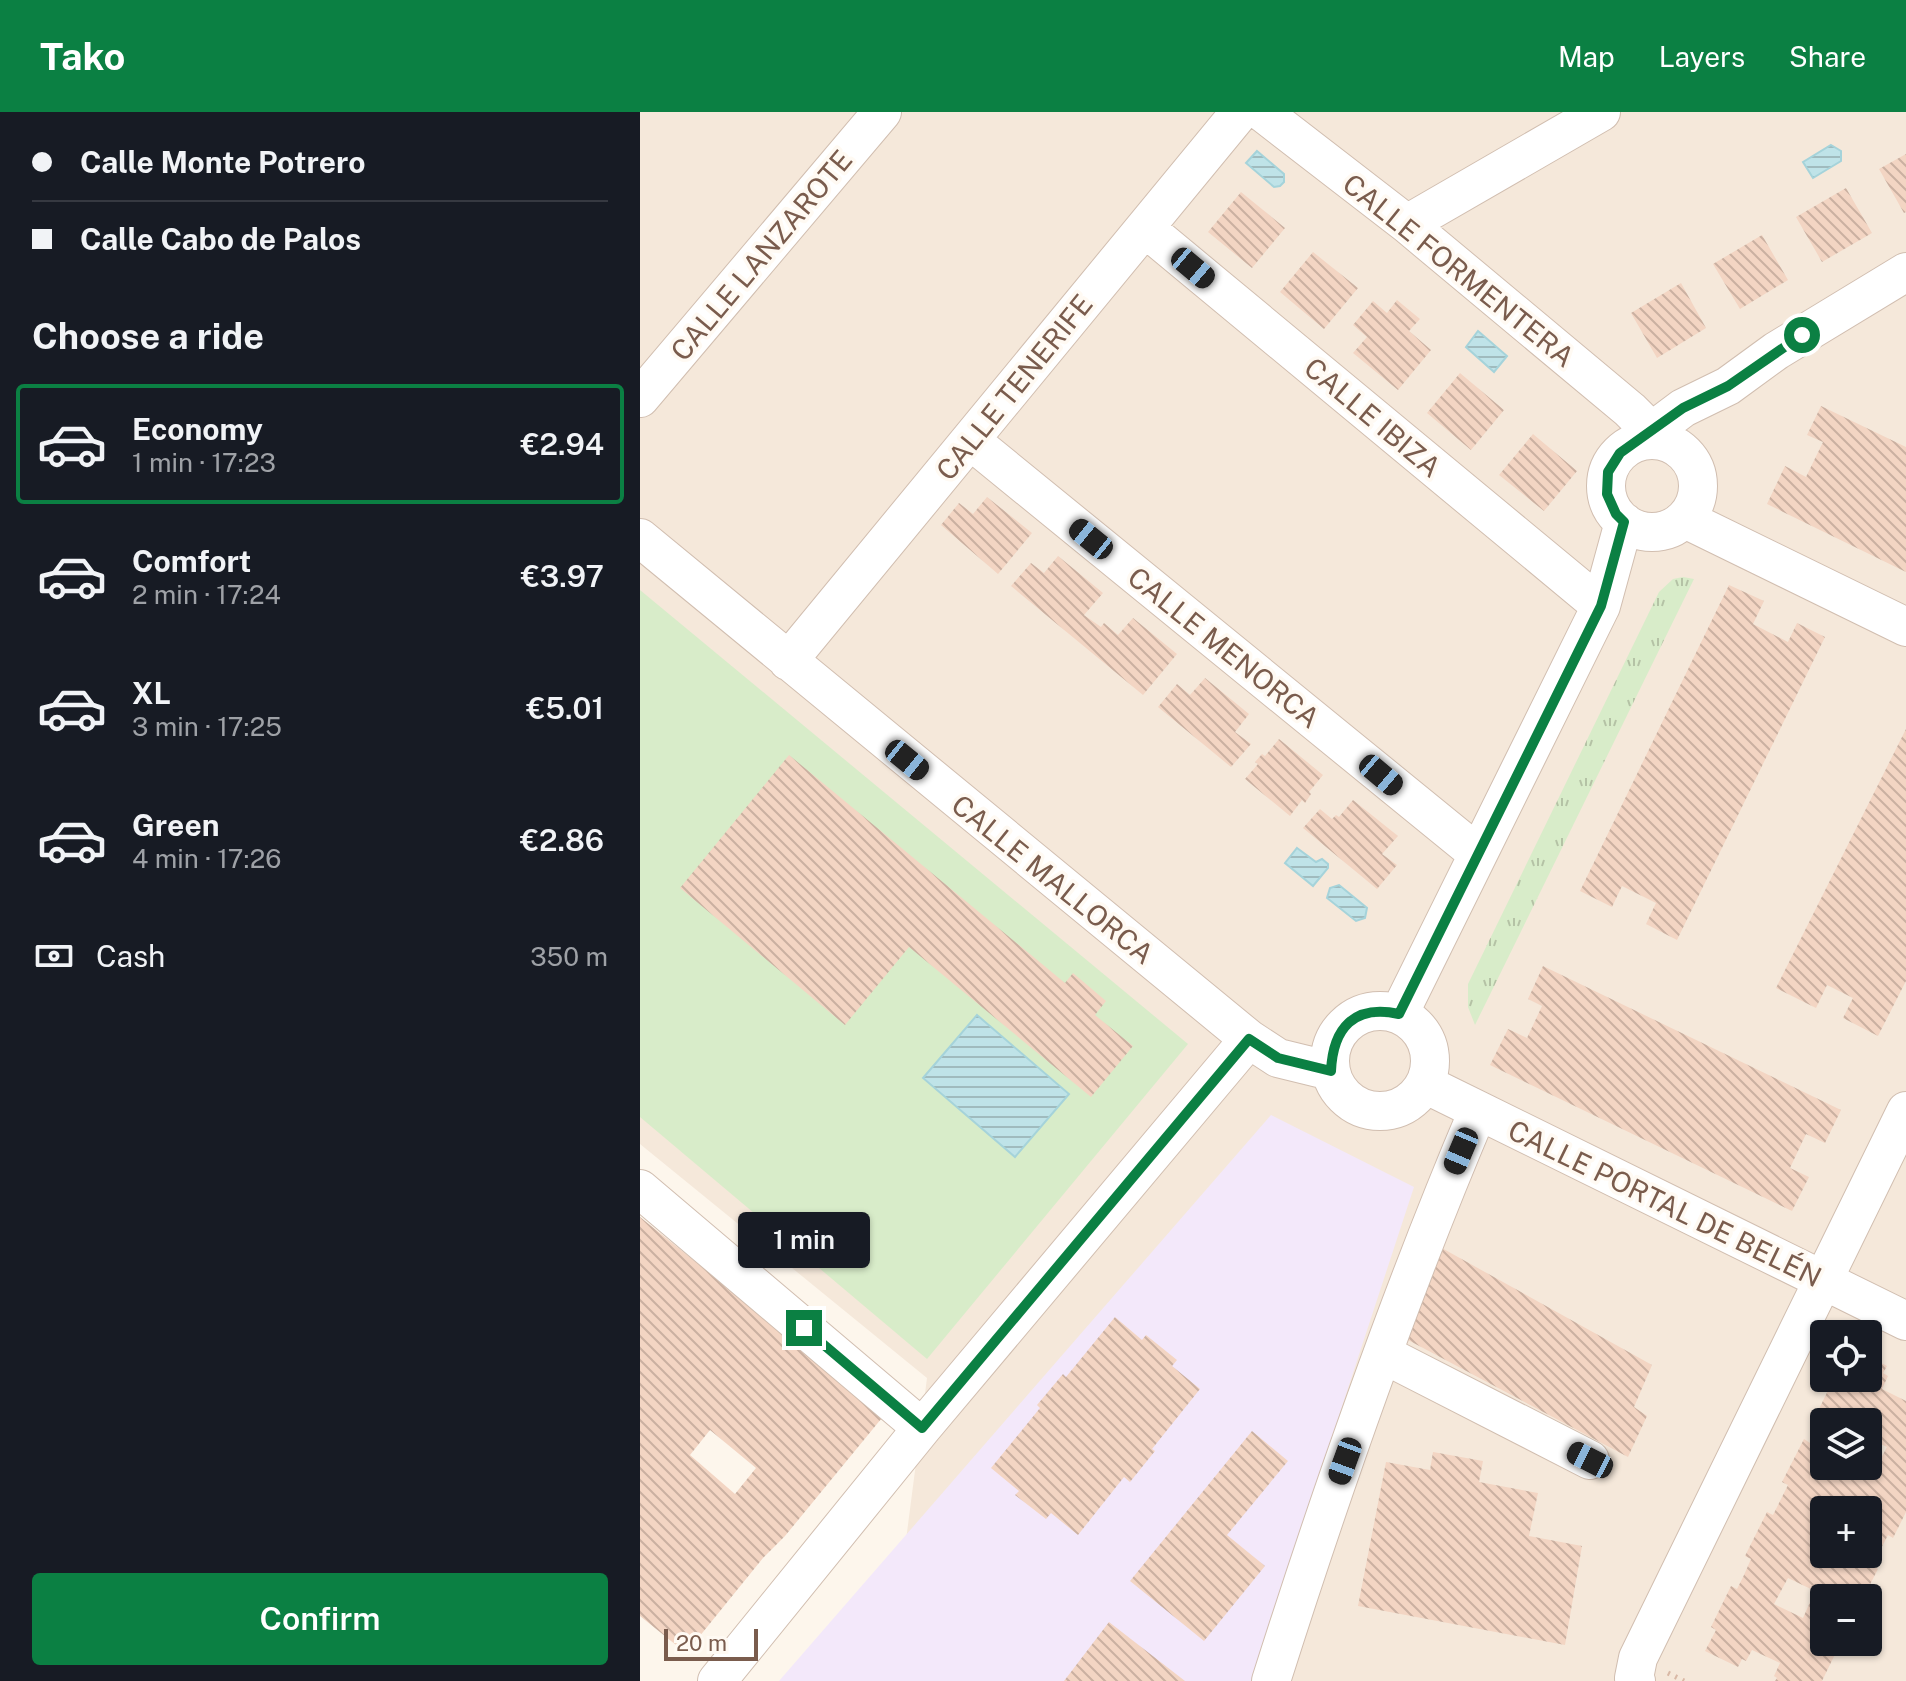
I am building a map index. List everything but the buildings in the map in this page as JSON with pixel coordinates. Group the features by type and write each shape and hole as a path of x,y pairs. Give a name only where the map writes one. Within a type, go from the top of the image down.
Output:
{"street":[{"name":"CALLE LANZAROTE","path":"640,398 882,112"},
{"name":"CALLE TENERIFE","path":"788,661 1240,112"},
{"path":"1407,224 1601,112"},
{"name":"CALLE FORMENTERA","path":"1282,117 1630,410 1646,437"},
{"name":"CALLE IBIZA","path":"1145,228 1601,606"},
{"path":"1906,272 1776,351 1728,386 1683,408 1646,437 1628,446 1613,462 1606,483 1610,505 1624,522 1647,532 1673,525 1906,627"},
{"path":"1601,606 1643,547 1694,506 1698,492 1694,464 1697,441 1703,424 1728,386"},
{"path":"1646,437 1680,448 1694,464"},
{"name":"CALLE MENORCA","path":"970,440 1478,854"},
{"path":"1399,1014 1601,606 1624,522"},
{"name":"CALLE MALLORCA","path":"640,538 1249,1039 1278,1058 1331,1071"},
{"path":"1372,1012 1399,1014 1414,1024 1428,1046 1430,1071 1425,1084 1409,1102 1390,1111 1377,1111 1352,1103 1343,1095 1331,1071 1332,1048 1347,1024 1359,1016 1372,1012"},
{"path":"717,1681 922,1428 1249,1039"},
{"name":"CALLE PORTAL DE BELÉN","path":"1425,1084 1906,1321"},
{"path":"1271,1681 1316,1540 1383,1354 1478,1111"},
{"path":"1636,1681 1638,1658 1906,1111"},
{"path":"640,1189 922,1428"},
{"path":"1383,1354 1590,1460"}],"shaded area":[{"path":"640,112 1906,112 1906,1681 781,1681 906,1540 927,1378 640,1144"},
{"path":"1271,1115 1414,1187 1252,1681 779,1681"}],"green space":[{"path":"1673,579 1694,579 1475,1025 1468,1007 1468,984 1659,592"},
{"path":"640,590 1188,1044 927,1359 640,1117"}],"water":[{"path":"1831,145 1841,151 1841,161 1813,178 1803,162"},
{"path":"1257,151 1284,174 1284,182 1280,186 1274,187 1246,163"},
{"path":"1478,331 1507,356 1494,372 1466,347"},
{"path":"1297,848 1316,862 1322,859 1328,864 1313,886 1285,863"},
{"path":"1339,885 1367,908 1365,918 1356,921 1327,898 1330,888"},
{"path":"977,1015 1069,1094 1015,1157 923,1078"}],"route":[{"path":"804,1328 922,1428 1249,1039 1278,1058 1331,1071 1332,1048 1347,1024 1372,1012 1399,1014 1601,606 1624,522 1610,505 1607,494 1608,472 1613,462 1628,446 1683,408 1728,386 1802,335"}]}
